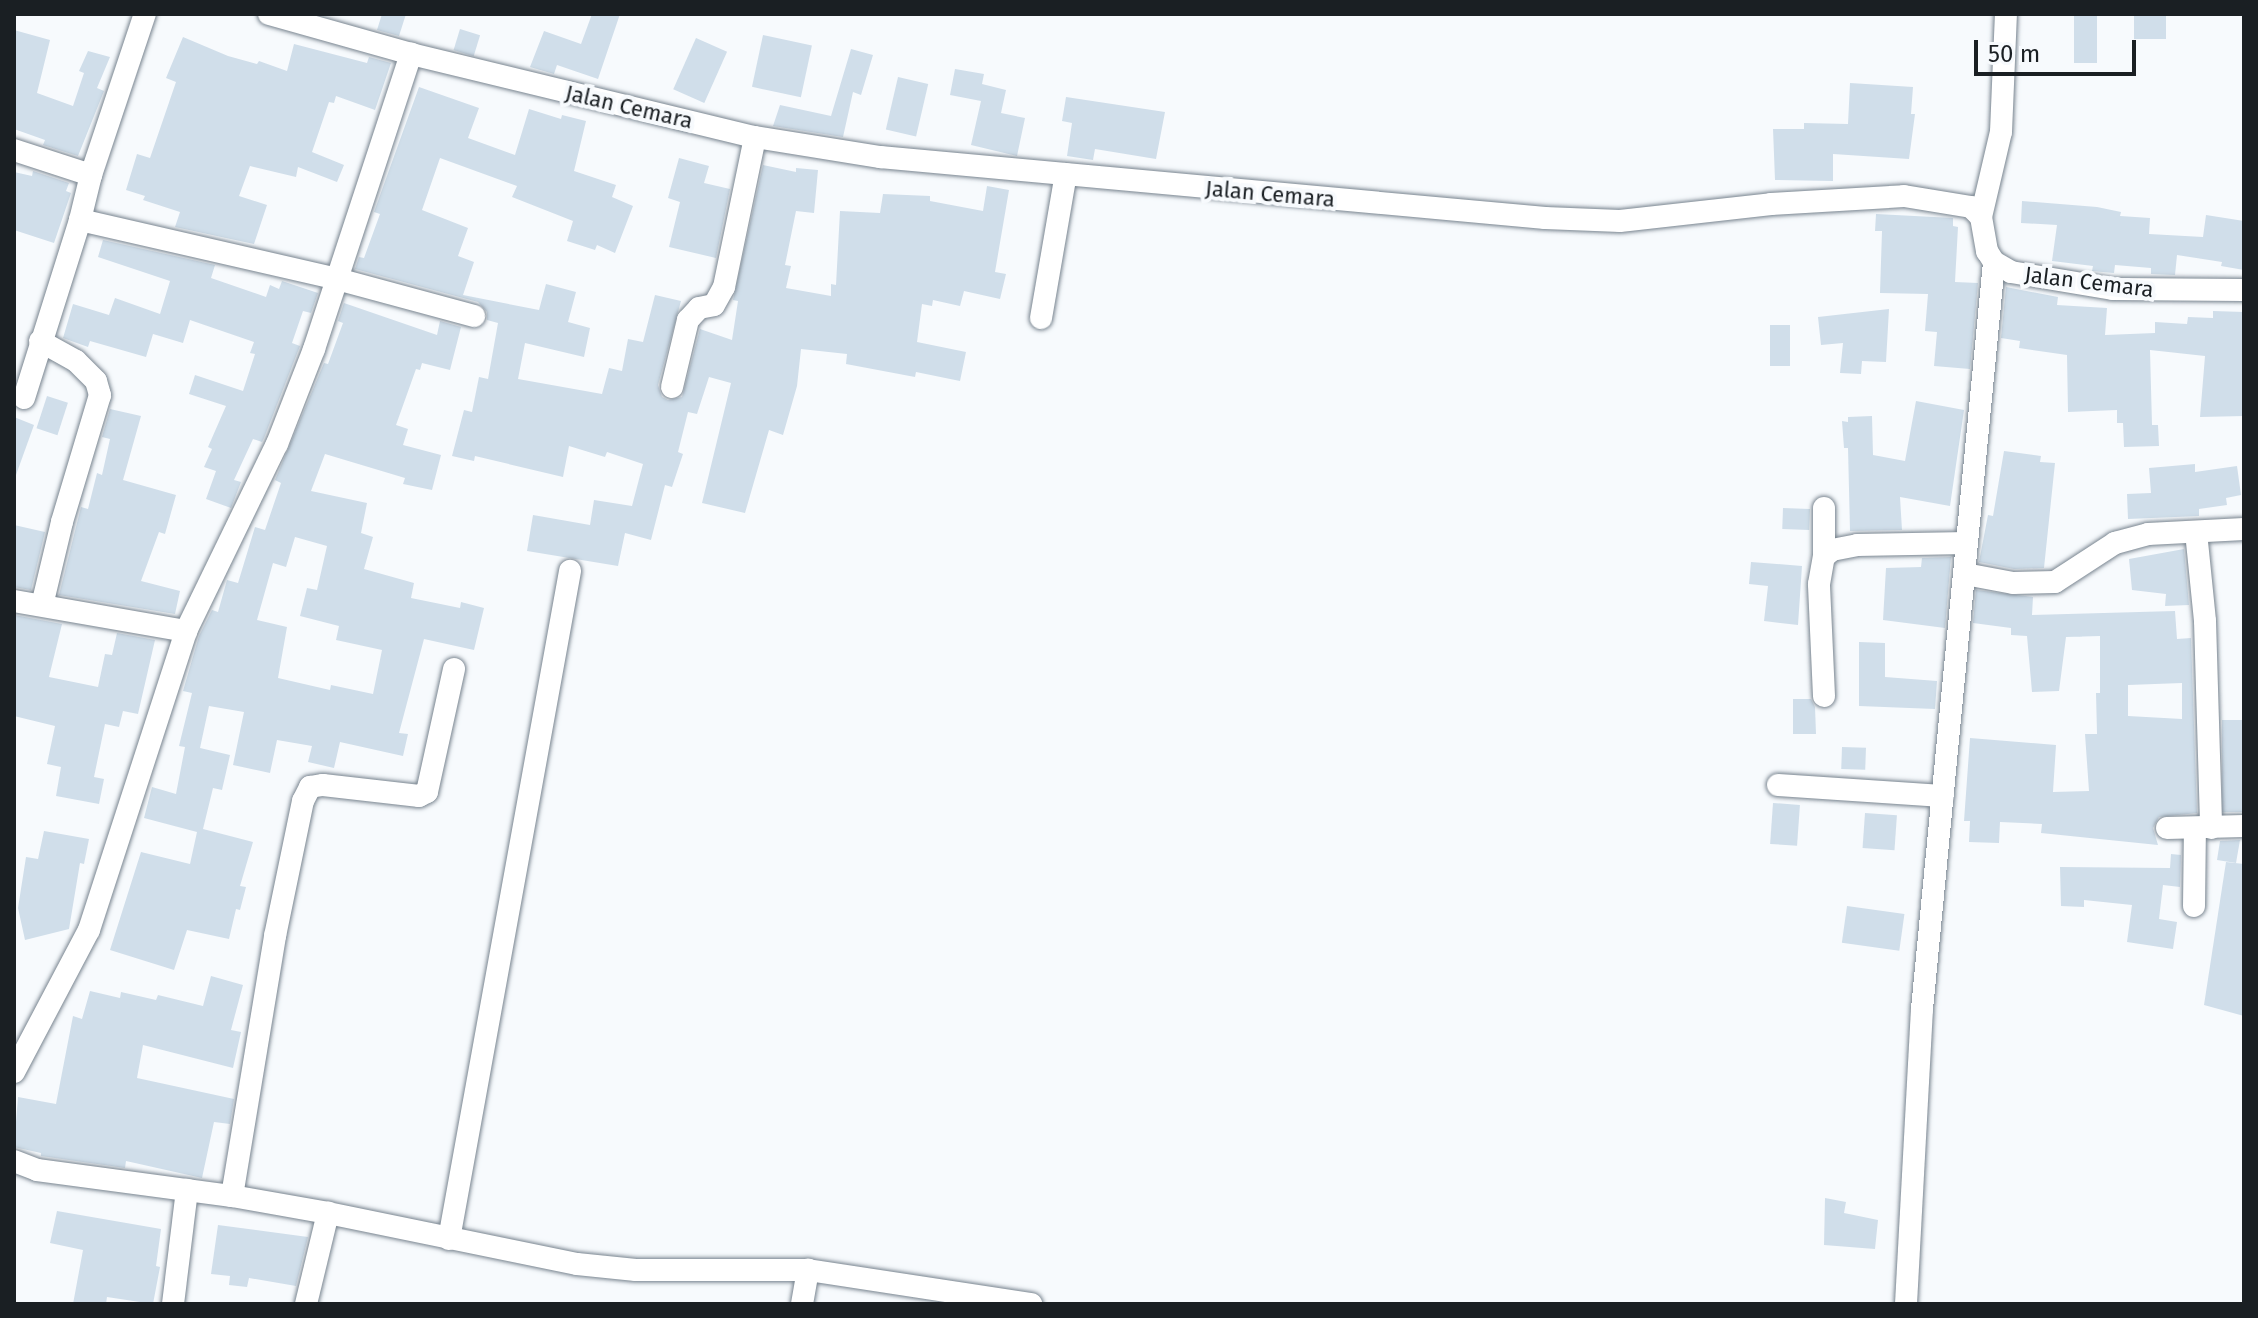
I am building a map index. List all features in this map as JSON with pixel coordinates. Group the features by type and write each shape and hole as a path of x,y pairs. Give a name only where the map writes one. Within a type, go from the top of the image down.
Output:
{"street":[{"path":"24,398 80,220 91,175 145,14"},
{"name":"Jalan Cemara","path":"269,14 411,54 755,137 880,157 1620,221 1674,218 1771,204 1904,196 1971,207 1981,217 1987,251 1994,262 2011,272 2044,280 2113,289 2244,290"},
{"path":"1981,217 2001,132 2006,14"},
{"path":"14,1072 89,930 186,631 277,444 337,279 411,54"},
{"path":"672,387 688,320 699,308 714,305 724,287 755,137"},
{"path":"14,150 91,175"},
{"path":"1041,318 1066,174"},
{"path":"80,220 337,279 474,316"},
{"path":"1906,1304 1922,1009 1994,262"},
{"path":"40,341 76,361 96,381 100,395 62,522 42,605"},
{"path":"1824,508 1824,557 1819,584 1824,696"},
{"path":"1965,574 2013,583 2055,582 2115,543 2148,534 2244,529"},
{"path":"2194,906 2203,828 2205,621 2196,532"},
{"path":"1824,557 1832,550 1857,545 1967,543"},
{"path":"449,1239 570,571"},
{"path":"14,601 186,631"},
{"path":"232,1196 275,936 303,801 310,787 323,785 419,796 427,792 454,669"},
{"path":"1778,785 1943,796"},
{"path":"2167,828 2244,826"},
{"path":"14,1161 37,1170 232,1196 328,1213 577,1264 621,1268 808,1270 1031,1304"},
{"path":"173,1304 187,1190"},
{"path":"306,1304 328,1213"},
{"path":"802,1304 808,1270"}],"building":[{"path":"382,14 406,14 399,36 377,30"},
{"path":"592,14 620,14 598,79 557,65 554,74 530,67 544,31 581,44"},
{"path":"2074,14 2097,14 2097,63 2074,63"},
{"path":"2134,14 2166,14 2166,39 2134,39"},
{"path":"460,29 480,35 474,56 454,50"},
{"path":"14,30 50,40 37,93 73,106 84,73 79,71 88,51 110,57 97,88 104,91 78,156 43,145 45,140 14,129"},
{"path":"763,35 812,45 801,97 752,87"},
{"path":"183,37 228,56 257,64 259,61 287,71 294,44 367,63 369,57 391,63 375,110 336,96 334,103 329,102 312,152 344,165 337,182 298,167 296,177 250,166 239,196 267,205 254,244 175,227 180,212 143,200 145,196 126,190 137,154 150,158 176,82 166,78"},
{"path":"696,38 727,52 704,103 673,89"},
{"path":"851,49 873,55 861,95 853,92 843,137 773,126 780,105 831,116"},
{"path":"955,69 984,74 982,84 1006,90 1001,113 1025,118 1017,156 971,145 981,101 950,95"},
{"path":"898,77 928,84 916,137 886,130"},
{"path":"1850,83 1913,87 1911,114 1915,114 1909,159 1833,154 1833,181 1775,180 1773,129 1804,129 1804,123 1848,124"},
{"path":"419,87 479,108 468,138 515,155 529,109 561,119 562,115 586,121 574,171 616,185 612,197 633,206 615,253 597,245 595,250 567,241 573,221 512,197 517,186 440,158 422,210 468,228 458,256 474,262 463,295 539,310 546,284 576,292 568,322 590,328 584,357 525,343 518,379 602,394 609,368 622,371 628,339 643,342 655,295 681,301 658,385 662,397 668,400 682,397 700,329 732,340 738,301 733,300 763,165 796,172 796,168 818,170 814,213 796,211 785,265 791,266 786,288 831,296 831,284 836,285 840,211 880,213 883,194 930,196 930,201 983,211 987,186 1009,190 995,272 1006,274 1000,299 964,291 960,306 933,300 932,306 922,304 917,342 966,352 960,381 916,372 915,377 846,364 847,354 801,349 797,386 783,435 769,430 745,513 702,503 731,383 709,377 697,414 688,412 678,452 683,454 672,487 665,485 651,540 625,533 618,566 527,551 533,515 590,525 594,500 632,506 643,464 607,452 605,457 569,446 563,477 475,456 474,461 452,456 464,410 472,412 479,377 488,379 498,323 487,320 487,312 478,302 355,269 359,257 364,258 380,214 374,212"},
{"path":"1066,97 1165,112 1156,159 1095,149 1093,160 1067,156 1072,123 1062,121"},
{"path":"679,158 709,166 704,183 730,189 716,258 669,247 680,202 668,198"},
{"path":"33,171 69,183 66,191 71,193 54,243 14,230 14,172 32,176"},
{"path":"2022,201 2097,207 2121,212 2120,216 2150,218 2149,234 2203,237 2206,215 2244,221 2244,270 2221,266 2222,262 2177,255 2175,275 2151,274 2151,268 2115,265 2114,273 2092,271 2093,266 2052,261 2057,225 2021,223"},
{"path":"1876,214 1953,218 1953,226 1958,227 1955,282 1978,283 1970,369 1934,366 1937,332 1925,331 1928,294 1880,293 1882,231 1875,231"},
{"path":"103,240 215,265 211,278 266,297 270,285 279,289 282,281 318,293 311,313 303,311 292,343 300,346 264,438 262,442 253,439 234,480 241,482 231,508 206,499 216,471 204,467 212,449 208,447 226,406 189,394 195,375 243,391 255,354 250,353 254,342 190,320 183,343 153,334 146,357 90,341 88,347 63,338 73,304 109,315 115,298 160,314 170,281 98,257"},
{"path":"2006,287 2058,297 2057,305 2107,308 2105,335 2155,333 2155,322 2187,324 2188,317 2213,318 2213,311 2244,312 2244,416 2200,417 2205,356 2150,350 2152,425 2158,425 2159,446 2124,447 2123,423 2117,423 2117,410 2068,412 2067,355 2019,348 2020,341 2001,338"},
{"path":"344,303 437,335 440,321 461,327 450,370 422,363 420,370 416,369 396,425 408,429 403,445 441,455 432,490 403,484 405,478 325,454 311,491 367,503 361,533 373,537 364,569 414,583 411,598 460,608 461,602 484,608 474,650 424,639 399,733 408,734 403,756 340,742 334,768 308,762 312,746 277,740 270,773 233,765 244,712 209,706 200,748 230,755 222,790 213,788 203,829 253,842 240,886 246,887 240,910 236,909 229,939 187,930 174,970 110,950 141,852 190,864 197,832 144,818 152,787 176,794 185,747 179,746 192,693 183,691 199,636 212,610 218,612 227,580 238,583 255,527 265,530 281,483 275,480 324,363 328,364 343,323 338,321","holes":["295,537 327,546 317,590 307,588 300,616 339,626 336,640 382,650 373,694 331,685 330,690 278,678 287,627 257,620 273,563 286,567"]},
{"path":"1889,309 1886,362 1862,361 1861,374 1840,373 1843,343 1821,345 1818,317"},
{"path":"1770,325 1790,325 1790,366 1770,366"},
{"path":"47,396 68,403 57,435 36,428"},
{"path":"1916,401 1964,410 1950,506 1900,497 1902,530 1850,531 1848,448 1844,448 1842,421 1848,422 1848,417 1872,416 1873,455 1905,461"},
{"path":"110,409 141,416 123,480 176,495 165,534 159,532 141,581 180,591 175,614 59,595 81,507 88,509 97,473 102,475 110,439 102,437"},
{"path":"14,417 34,425 16,475 14,474"},
{"path":"2004,451 2041,456 2040,462 2055,463 2044,568 2014,569 1979,562 1988,515 1993,516"},
{"path":"2195,464 2195,472 2237,466 2241,495 2226,498 2227,505 2199,509 2199,516 2128,519 2127,494 2151,493 2149,468"},
{"path":"1783,508 1810,509 1809,530 1782,529"},
{"path":"14,525 45,532 31,590 14,587"},
{"path":"2184,549 2189,605 2165,606 2166,594 2132,590 2129,559"},
{"path":"1951,557 1945,628 1883,620 1886,568 1921,567 1922,558"},
{"path":"1751,562 1802,566 1798,625 1764,621 1768,586 1749,584"},
{"path":"1976,590 2033,597 2032,615 2175,611 2177,639 2191,638 2197,813 2159,817 2153,828 2158,845 2041,833 2042,824 2000,822 1999,843 1969,842 1970,821 1964,821 1970,738 2056,745 2053,792 2089,791 2085,734 2097,734 2096,693 2100,693 2100,636 2066,637 2059,691 2032,692 2027,636 2011,635 2011,628 1973,623","holes":["2182,683 2182,719 2128,716 2128,685"]},
{"path":"14,615 62,624 49,677 98,687 105,654 112,655 117,633 155,640 138,714 123,711 119,727 105,724 94,777 104,779 99,804 56,796 61,767 47,764 55,726 14,716"},
{"path":"1859,642 1885,643 1885,677 1937,681 1935,709 1859,706"},
{"path":"1793,699 1811,699 1815,707 1816,734 1793,734"},
{"path":"2222,720 2244,720 2244,812 2222,812"},
{"path":"1842,747 1866,748 1865,770 1841,769"},
{"path":"1773,803 1800,805 1797,846 1770,844"},
{"path":"1865,813 1897,815 1894,850 1863,848"},
{"path":"44,831 89,839 84,864 80,863 69,929 25,940 18,908 26,857 38,859"},
{"path":"2240,840 2236,863 2217,860 2220,841"},
{"path":"2171,854 2181,855 2180,887 2163,885 2159,919 2177,922 2173,949 2127,942 2132,905 2084,900 2084,907 2061,906 2060,867 2170,868"},
{"path":"2226,862 2244,864 2244,1016 2204,1005"},
{"path":"1847,906 1904,914 1899,951 1842,943"},
{"path":"211,976 243,985 231,1030 241,1032 233,1068 143,1045 137,1078 234,1099 230,1124 214,1122 202,1178 126,1161 125,1168 41,1156 41,1153 14,1147 18,1097 56,1104 73,1016 82,1019 90,991 120,998 121,992 156,1000 158,995 203,1006"},
{"path":"1825,1198 1846,1202 1844,1213 1878,1220 1875,1249 1824,1245"},
{"path":"57,1211 161,1229 156,1266 160,1267 153,1304 107,1297 106,1304 73,1304 83,1250 50,1243"},
{"path":"218,1225 308,1237 296,1286 249,1278 247,1287 229,1285 230,1276 211,1274"}]}
